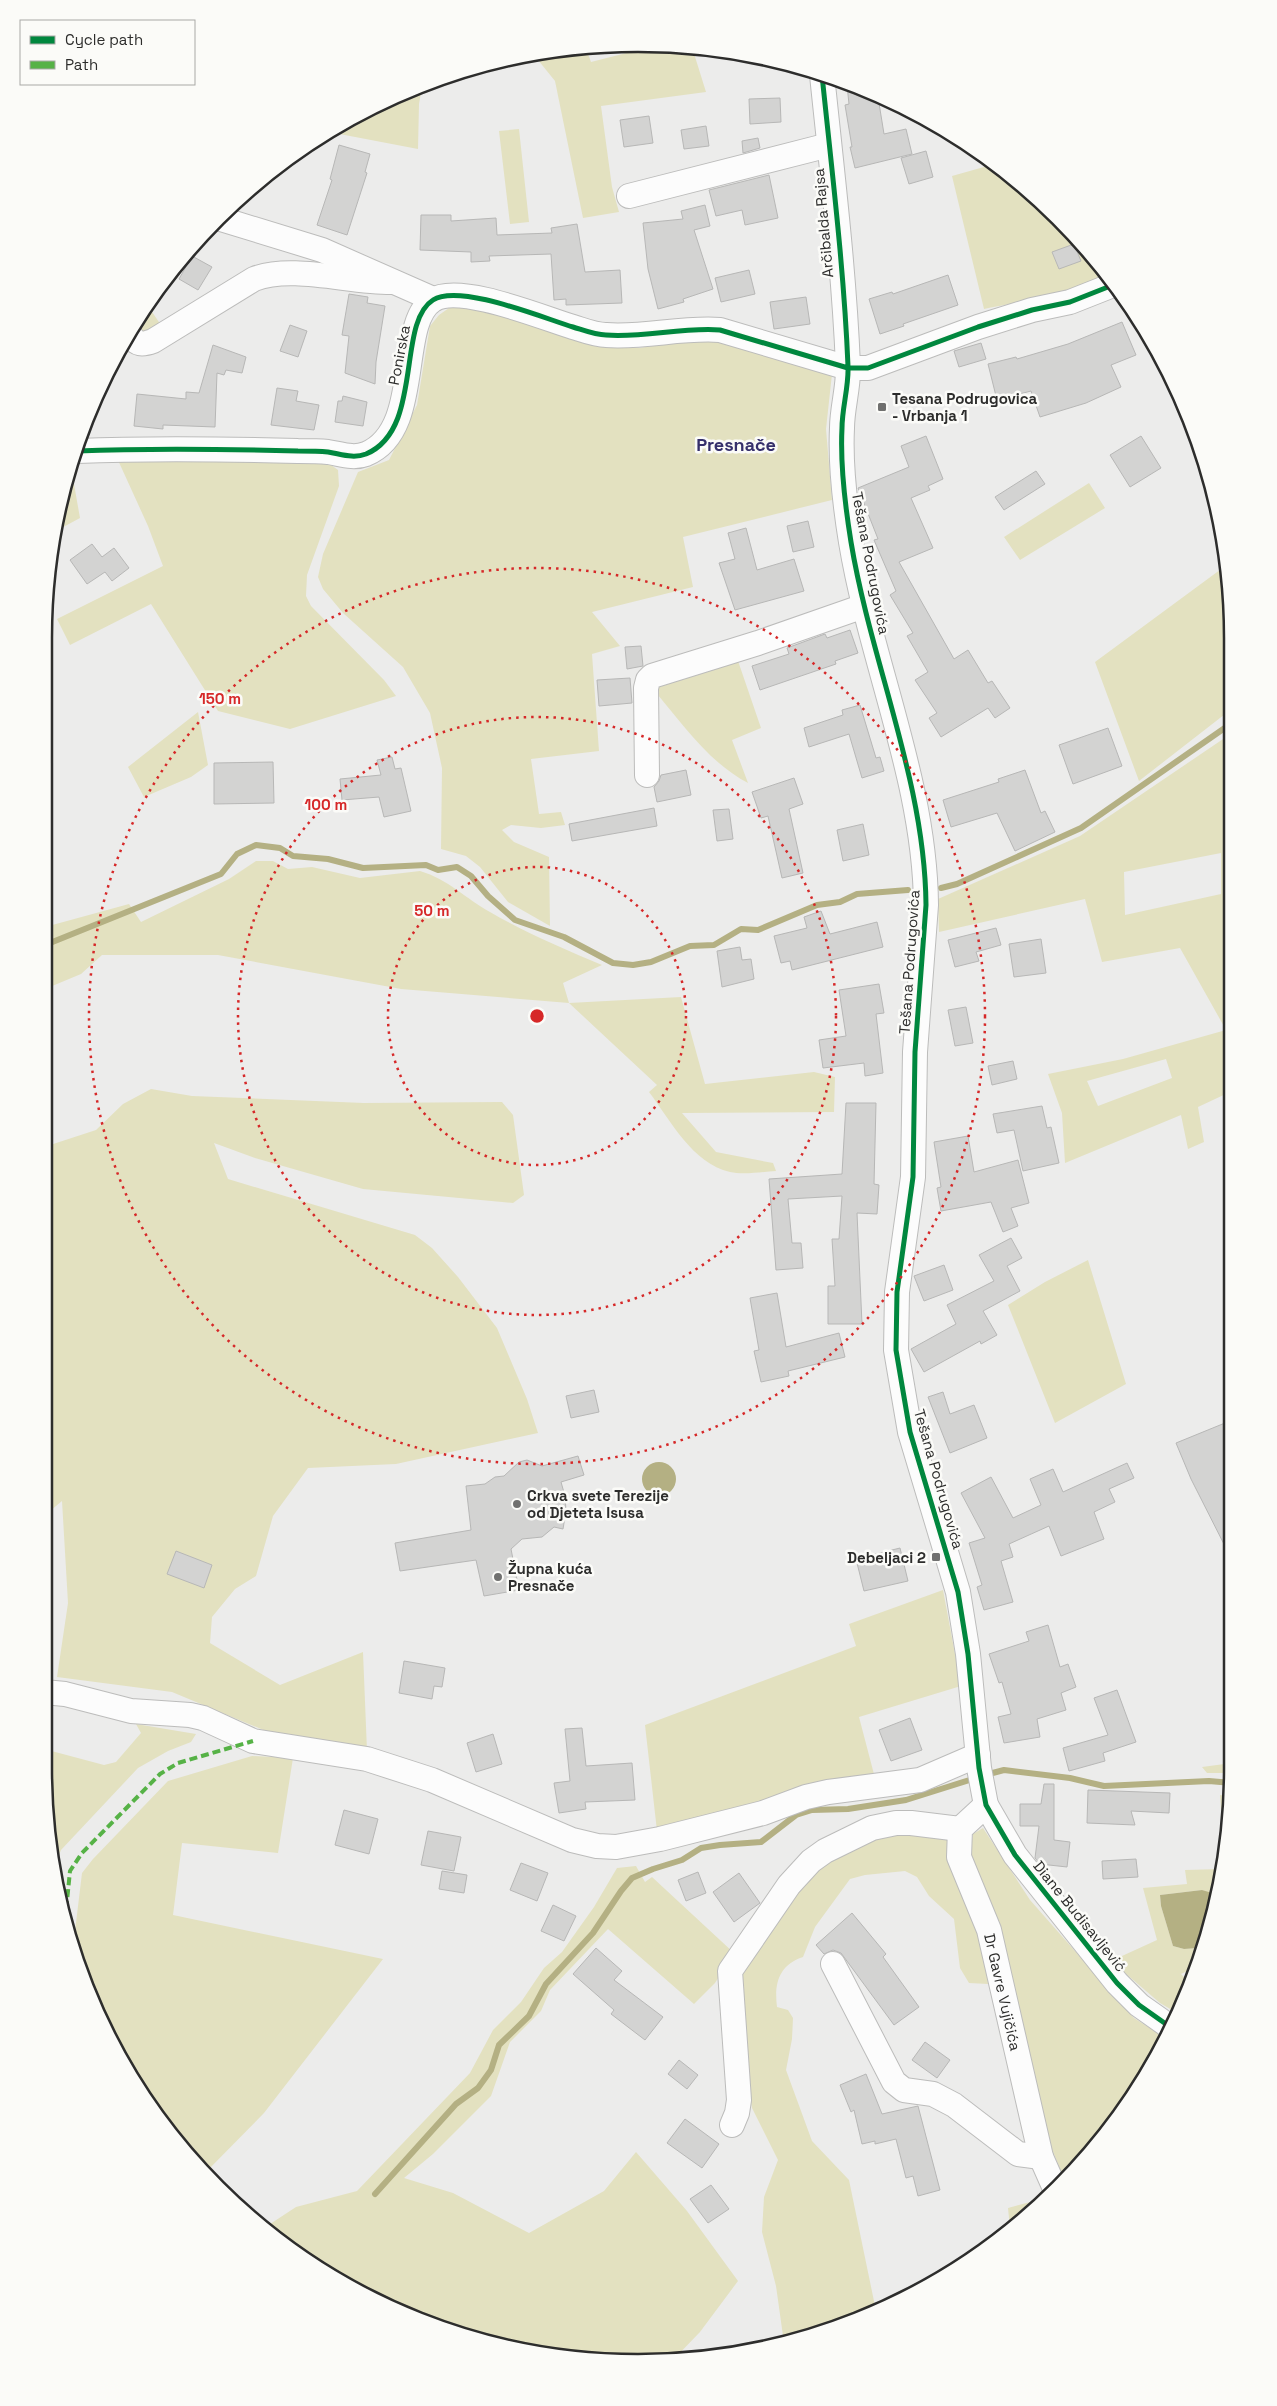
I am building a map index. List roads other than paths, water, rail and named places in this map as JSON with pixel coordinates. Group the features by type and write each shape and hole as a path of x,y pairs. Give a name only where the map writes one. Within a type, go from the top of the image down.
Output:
{"street":[{"name":"Arčibalda Rajsa","path":"823,83 848,368"},
{"path":"630,196 829,145"},
{"path":"227,221 322,250 434,299 458,295 482,299 604,335 699,328 720,330 848,368 876,366 978,327 1032,310 1070,302 1107,287"},
{"path":"134,340 143,345 153,341 254,279 266,274 393,282"},
{"name":"Ponirska","path":"84,451 206,448 330,452 351,457 364,455 377,448 394,426 403,400 418,319 425,307 434,299"},
{"name":"Tešana Podrugovića","path":"848,368 842,426 843,484 851,542 864,606 908,774 922,843 926,881 926,905 915,1052 913,1177 897,1292 896,1350 910,1432 958,1592 968,1654 981,1779"},
{"path":"647,775 646,688 648,680 652,676 758,643 864,606"},
{"path":"52,1693 65,1694 131,1711 190,1715 203,1718 253,1741 367,1759 432,1780 572,1840 597,1846 616,1847 651,1841 763,1813 806,1797 828,1792 920,1780 981,1779 960,1829 911,1823 896,1823 872,1828 825,1851 811,1861 789,1886 730,1971 739,2100 737,2113 732,2125"},
{"name":"Diane Budisavljević","path":"981,1779 999,1830 1027,1871 1118,1983 1140,2005 1165,2024"},
{"name":"Dr Gavre Vujičića","path":"960,1829 958,1838 959,1857 990,1930 1041,2157 1052,2183"},
{"path":"834,1964 894,2082 904,2090 933,2094 954,2105 1018,2154 1041,2157"}],"waterway":[{"path":"941,888 957,884 1081,828 1224,728"},
{"path":"52,942 221,874 237,854 256,845 280,848 293,856 328,859 363,868 426,865 438,870 457,867 471,876 488,896 515,920 564,937 613,963 633,965 651,962 690,946 714,945 741,929 758,930 817,905 840,902 857,894 908,890"},
{"path":"985,1775 1004,1770 1070,1778 1104,1786 1209,1781 1224,1782"},
{"path":"375,2194 456,2104 478,2088 491,2070 499,2045 529,2016 546,1984 593,1933 632,1878 682,1860 701,1848 761,1842 796,1815 812,1810 848,1809 906,1800 976,1778"}],"place":[{"name":"Tesana Podrugovica - Vrbanja 1","path":"882,407"},
{"name":"Crkva svete Terezije od Djeteta Isusa","path":"517,1504"},
{"name":"Debeljaci 2","path":"936,1557"},
{"name":"Župna kuća Presnače","path":"498,1577"}],"district":[{"name":"Presnače","path":"736,444"}]}
